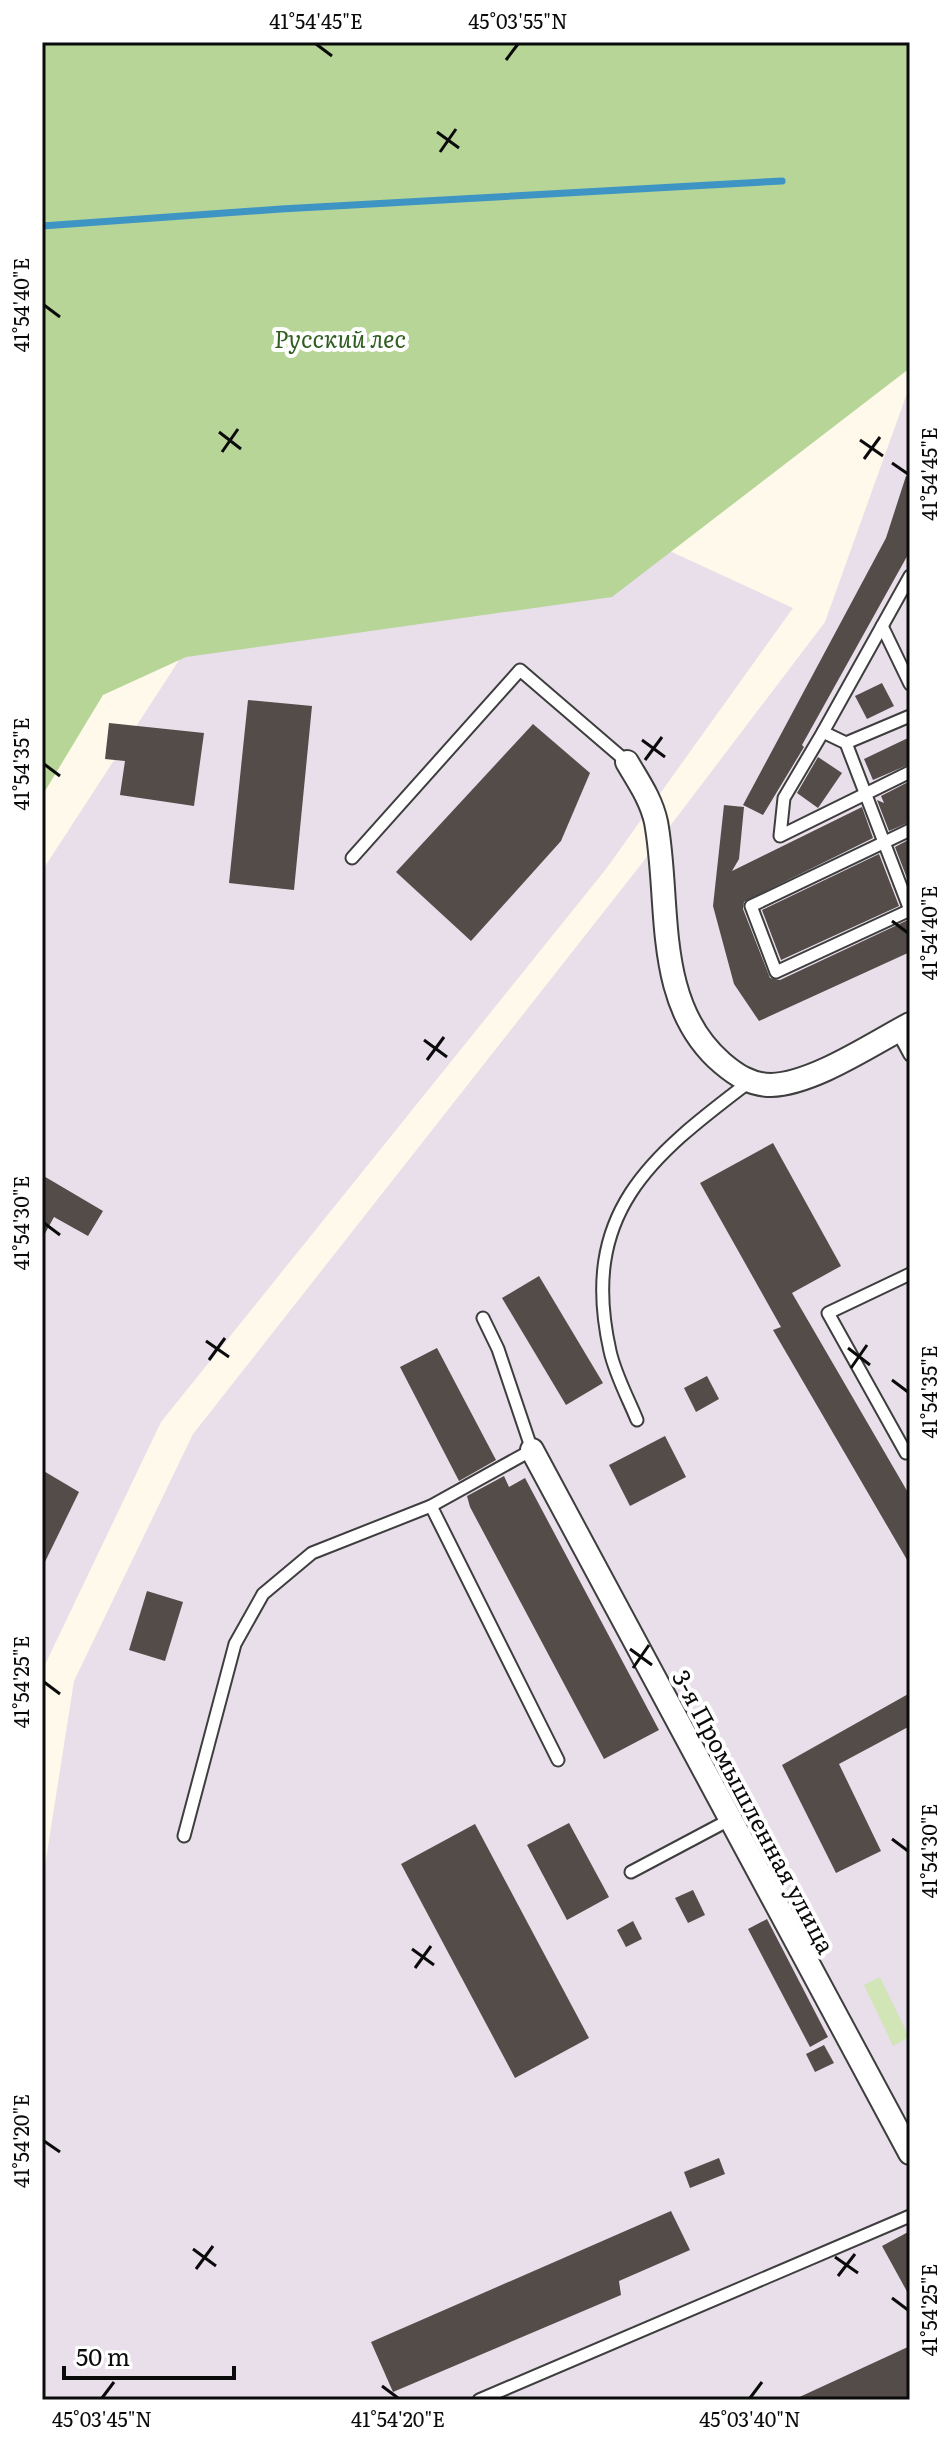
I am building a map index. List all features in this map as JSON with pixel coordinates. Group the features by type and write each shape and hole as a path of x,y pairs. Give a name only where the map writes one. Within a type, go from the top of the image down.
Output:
{"street":[{"path":"627,762 646,794 655,821 665,934 673,976 699,1038 716,1057 749,1082 771,1085 805,1079 904,1027"},
{"name":"3-я Промышленная улица","path":"532,1450 910,2153"}],"lane":[{"path":"910,576 784,798 780,836 910,772"},
{"path":"882,626 910,684"},
{"path":"352,858 520,670 627,762"},
{"path":"846,743 910,716"},
{"path":"823,732 846,743 883,843 909,910 776,972 751,906 883,843 910,830"},
{"path":"904,1027 910,1055"},
{"path":"637,1420 610,1353 603,1298 606,1250 621,1210 641,1175 685,1131 749,1082"},
{"path":"909,1455 828,1313 910,1274"},
{"path":"184,1836 235,1644 263,1594 312,1553 431,1506 532,1450 498,1349 483,1318"},
{"path":"431,1506 558,1760"},
{"path":"631,1872 729,1820"},
{"path":"479,2400 910,2216"}],"shaded area":[{"path":"910,385 910,2400 42,2400 42,1885 74,1681 193,1434 639,867 825,622"},
{"path":"347,402 793,608 606,869 161,1422 42,1671 42,871"}],"green space":[{"name":"Русский лес","path":"42,42 910,42 910,368 612,597 186,657 103,695 42,796"},
{"path":"880,1977 909,2037 893,2046 864,1985"}],"building":[{"path":"906,476 910,477 910,551 802,745 804,747 763,815 743,805 886,538"},
{"path":"882,683 894,706 867,719 855,696"},
{"path":"248,700 312,706 294,890 229,883"},
{"path":"109,723 204,733 194,806 120,795 125,761 105,759"},
{"path":"533,724 590,773 561,841 471,941 396,872"},
{"path":"910,737 910,764 873,780 864,759"},
{"path":"818,757 842,773 818,808 797,793"},
{"path":"910,781 910,822 889,831 877,800 884,803 881,796"},
{"path":"724,805 744,807 739,859 732,871 862,807 873,838 744,902 743,909 770,978 780,980 910,919 910,952 759,1021 734,984 713,906"},
{"path":"910,839 910,886 895,847"},
{"path":"879,854 899,906 781,960 762,910"},
{"path":"773,1143 841,1266 792,1293 910,1496 910,1565 773,1330 781,1327 700,1183"},
{"path":"42,1175 103,1211 88,1236 54,1217 42,1239"},
{"path":"539,1276 603,1383 566,1405 502,1298"},
{"path":"437,1348 496,1460 459,1481 400,1367"},
{"path":"707,1376 719,1399 696,1412 684,1388"},
{"path":"665,1436 686,1477 630,1506 609,1465"},
{"path":"42,1470 79,1492 42,1568"},
{"path":"504,1476 509,1487 525,1478 659,1730 604,1759 470,1507 467,1496"},
{"path":"147,1591 183,1602 165,1661 129,1650"},
{"path":"910,1693 910,1726 839,1764 881,1851 836,1873 782,1765"},
{"path":"569,1823 609,1897 567,1920 527,1845"},
{"path":"475,1824 589,2038 515,2078 401,1864"},
{"path":"693,1890 705,1915 688,1923 675,1898"},
{"path":"767,1919 828,2037 810,2047 748,1929"},
{"path":"633,1921 642,1939 626,1947 617,1930"},
{"path":"824,2045 834,2063 815,2072 806,2054"},
{"path":"719,2158 725,2174 690,2188 684,2172"},
{"path":"671,2211 690,2250 619,2281 621,2295 393,2392 371,2342"},
{"path":"910,2231 910,2297 882,2246"},
{"path":"910,2346 910,2400 793,2400"}],"waterway":[{"path":"42,226 281,209 782,181"}]}
